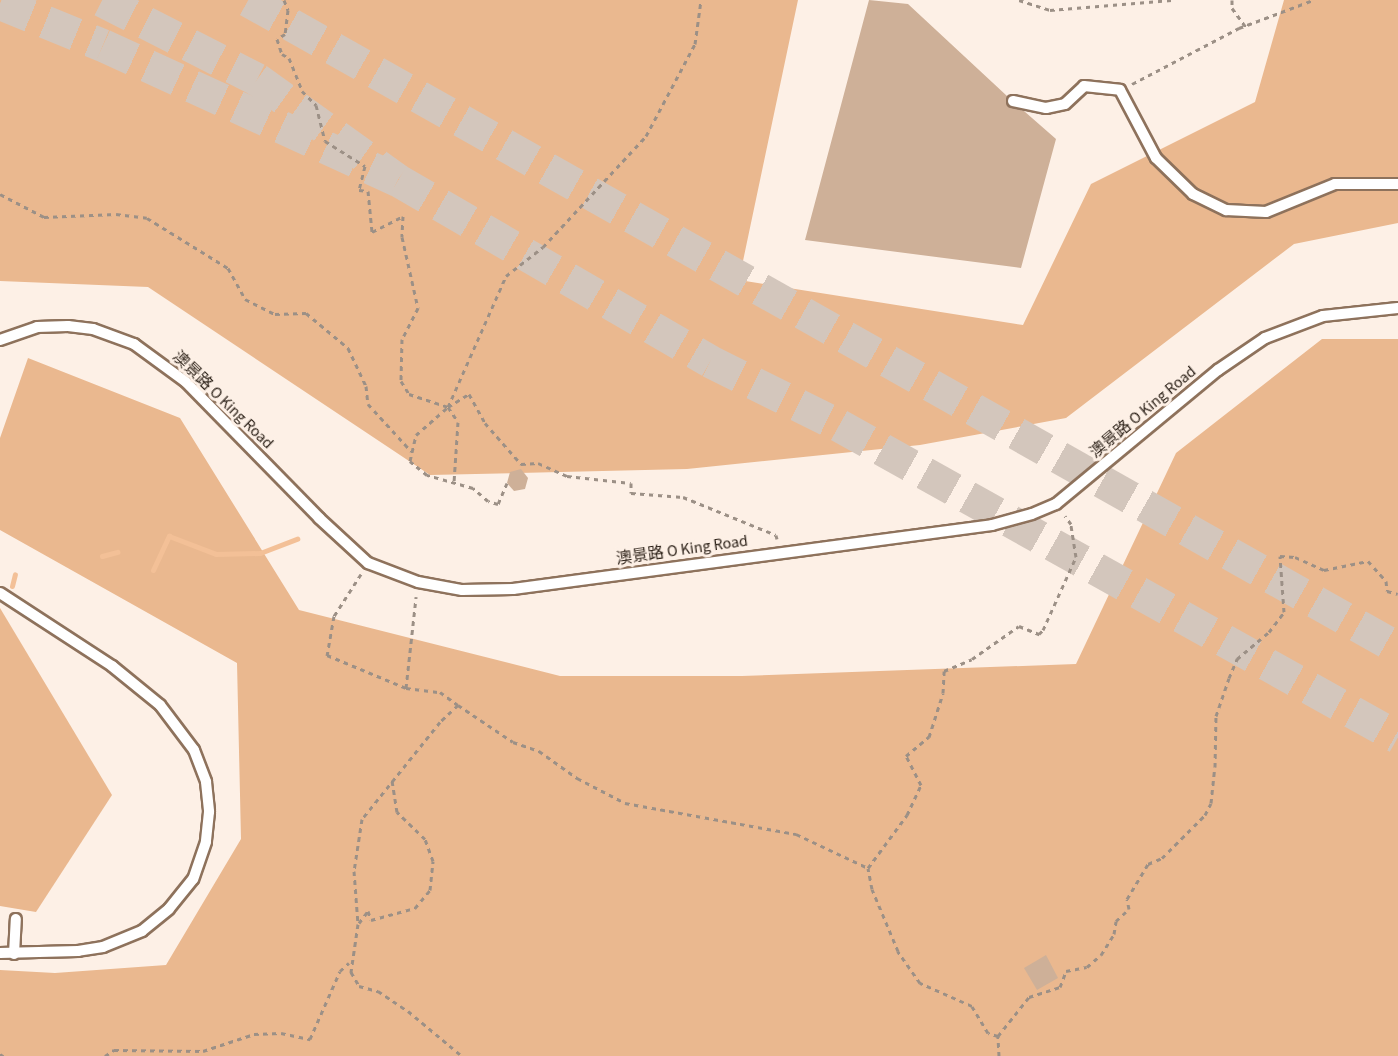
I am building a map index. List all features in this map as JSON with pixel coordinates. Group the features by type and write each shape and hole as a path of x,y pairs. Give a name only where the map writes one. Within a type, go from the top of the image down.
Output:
{"lane":[{"path":"1013,101 1046,108 1065,104 1084,86 1120,90 1156,158 1193,194 1226,210 1266,212 1335,184 1398,184"},
{"name":"澳景路 O King Road","path":"0,340 37,327 68,326 93,329 134,344 186,382 368,563 418,582 462,590 513,589 779,551 992,525 1056,504 1218,370 1265,338 1323,316 1398,308"},
{"path":"0,593 135,682 174,720 201,766 208,797 208,828 203,854 189,884 169,909 142,931 103,947 14,954 0,953"},
{"path":"14,954 16,919"}],"path":[{"path":"284,0 288,10 285,34 278,39 282,54 289,58 302,91 316,105 325,141 365,166 358,190 368,191 372,232 403,216 402,237 418,308 402,339 401,381 409,394 448,407 458,422 454,482"},
{"path":"448,407 506,276 543,248 646,136 666,105 695,44 701,0"},
{"path":"1019,0 1050,10 1172,0"},
{"path":"1232,0 1232,8 1246,27"},
{"path":"1120,90 1246,27 1313,0"},
{"path":"0,194 44,217 116,214 147,218 228,268 245,299 276,314 306,313 348,348 366,386 368,404 411,451"},
{"path":"507,483 498,504 488,501 473,488 428,475 410,461 416,435 448,407 469,394 485,423 521,464 538,463 567,476 631,483 631,493 683,497 776,535 779,551"},
{"path":"998,1036 988,1033 972,1006 920,983 898,951 872,889 868,868 907,815 921,785 906,756 929,737 943,693 944,671 972,660 1019,626 1039,634 1043,630 1076,557 1071,525 1056,504"},
{"path":"999,1056 998,1036 1029,997 1060,987 1066,971 1087,967 1101,955 1114,934 1116,921 1129,909 1127,899 1148,864 1162,858 1205,815 1211,803 1215,767 1216,716 1229,678 1237,659 1269,632 1284,612 1280,556 1295,557 1323,570 1368,561 1386,580 1387,591 1398,594"},
{"path":"368,563 334,616 327,655 406,687 440,692 513,742 539,751 577,778 625,803 796,834 868,868"},
{"path":"406,687 418,582"},
{"path":"458,705 392,780 362,819 354,871 358,924 350,963 354,981 408,1011 462,1056"},
{"path":"358,924 368,912 371,920 415,908 430,890 433,861 425,839 397,812 392,780"},
{"path":"105,1056 114,1050 203,1051 254,1034 281,1033 310,1039 340,971 350,963"}],"shaded area":[{"path":"0,0 798,0 739,280 1023,325 1091,184 1255,102 1284,0 1398,0 1398,223 1294,244 1066,418 920,445 687,469 430,475 148,287 0,281"},
{"path":"1322,339 1398,339 1398,1056 0,1056 0,970 55,973 166,965 241,839 237,663 0,530 0,438 28,358 180,418 299,610 560,676 742,676 1076,664 1176,453"},
{"path":"0,608 112,795 36,912 0,906"}],"building":[{"path":"869,0 908,4 1007,96 1008,106 1024,111 1056,139 1021,268 805,240"},
{"path":"521,469 528,478 525,489 514,491 507,483 510,472"},
{"path":"1046,955 1058,978 1037,990 1024,968"}],"waterway":[{"path":"153,570 169,536 216,554 260,553 297,539"},
{"path":"102,556 117,552"},
{"path":"12,586 15,574"}],"tunnel":[{"path":"102,0 257,79 398,180 710,361 839,425 1398,737"},
{"path":"248,0 1398,648"},
{"path":"0,3 103,45 398,180"}]}
